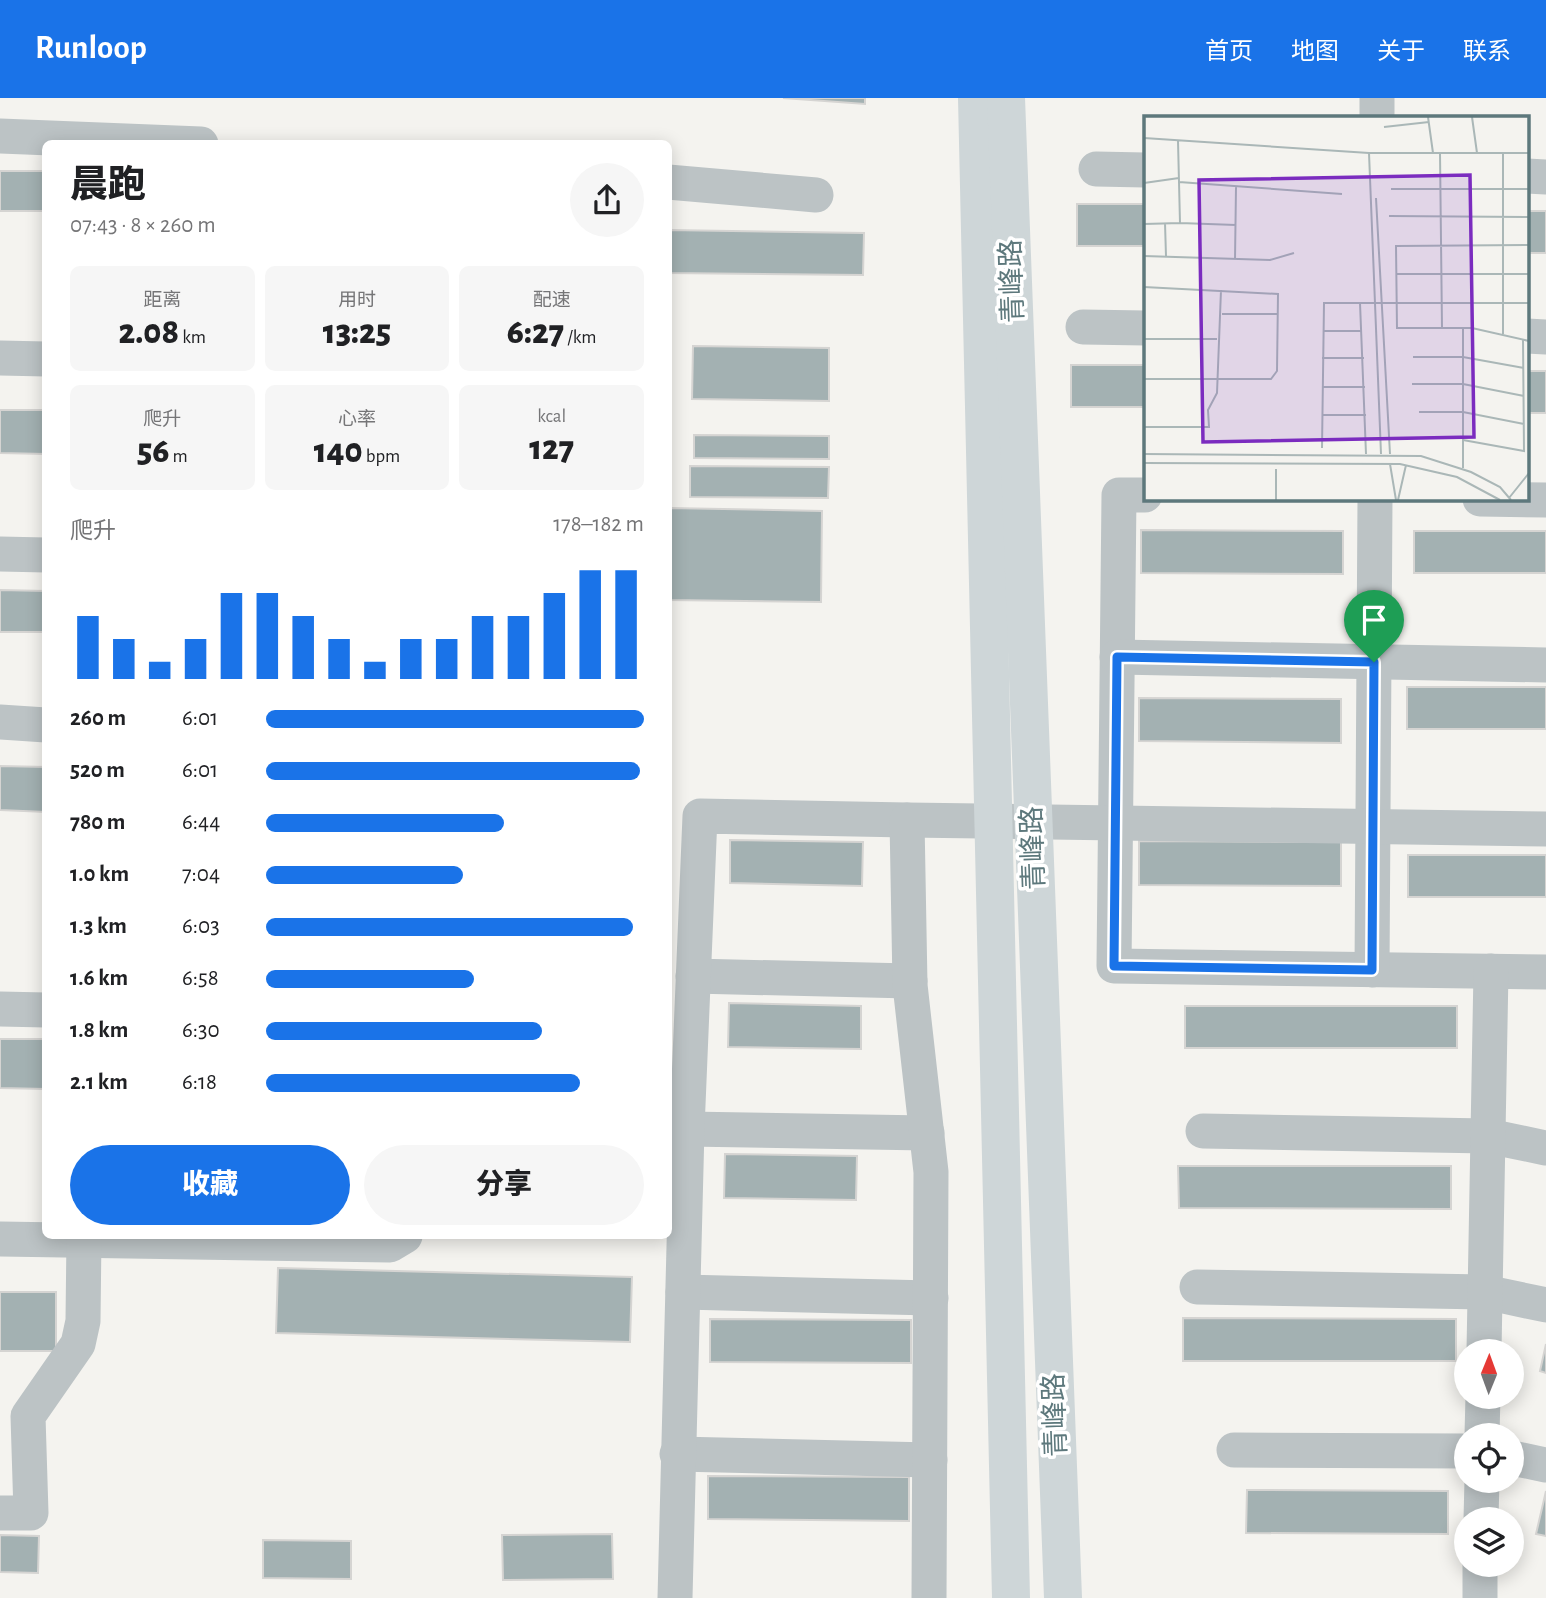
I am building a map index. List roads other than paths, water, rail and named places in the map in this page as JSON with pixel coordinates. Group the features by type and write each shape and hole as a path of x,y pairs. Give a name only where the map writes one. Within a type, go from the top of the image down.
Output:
{"main road":[{"name":"青峰路","path":"977,98 1011,1598"},
{"name":"青峰路","path":"1006,98 1063,1598"}],"street":[{"path":"1377,98 1377,116"},
{"path":"0,136 100,140"},
{"path":"1096,169 1144,170"},
{"path":"1528,176 1546,177"},
{"path":"672,182 816,195"},
{"path":"1083,327 1144,328"},
{"path":"1528,336 1546,337"},
{"path":"0,358 42,359"},
{"path":"1144,495 1119,495 1114,966 1546,972"},
{"path":"1372,970 1375,500"},
{"path":"1528,500 1546,500"},
{"path":"0,554 42,555"},
{"path":"1117,657 1546,665"},
{"path":"0,722 42,725"},
{"path":"675,1598 687,1129 700,816 1546,829"},
{"path":"907,820 911,981 931,1172 929,1598"},
{"path":"1484,1339 1491,971"},
{"path":"693,976 911,981"},
{"path":"0,1009 42,1010"},
{"path":"687,1129 927,1133"},
{"path":"1203,1131 1488,1136 1546,1148"},
{"path":"0,1239 42,1238"},
{"path":"0,1513 31,1513 28,1416 78,1344 83,1321 84,1239"},
{"path":"128,1239 390,1245 400,1239"},
{"path":"1197,1287 1485,1292 1546,1305"},
{"path":"683,1292 931,1298"},
{"path":"1234,1450 1454,1451"},
{"path":"677,1454 930,1460"},
{"path":"1524,1460 1546,1465"},
{"path":"1480,1577 1480,1598"}]}
